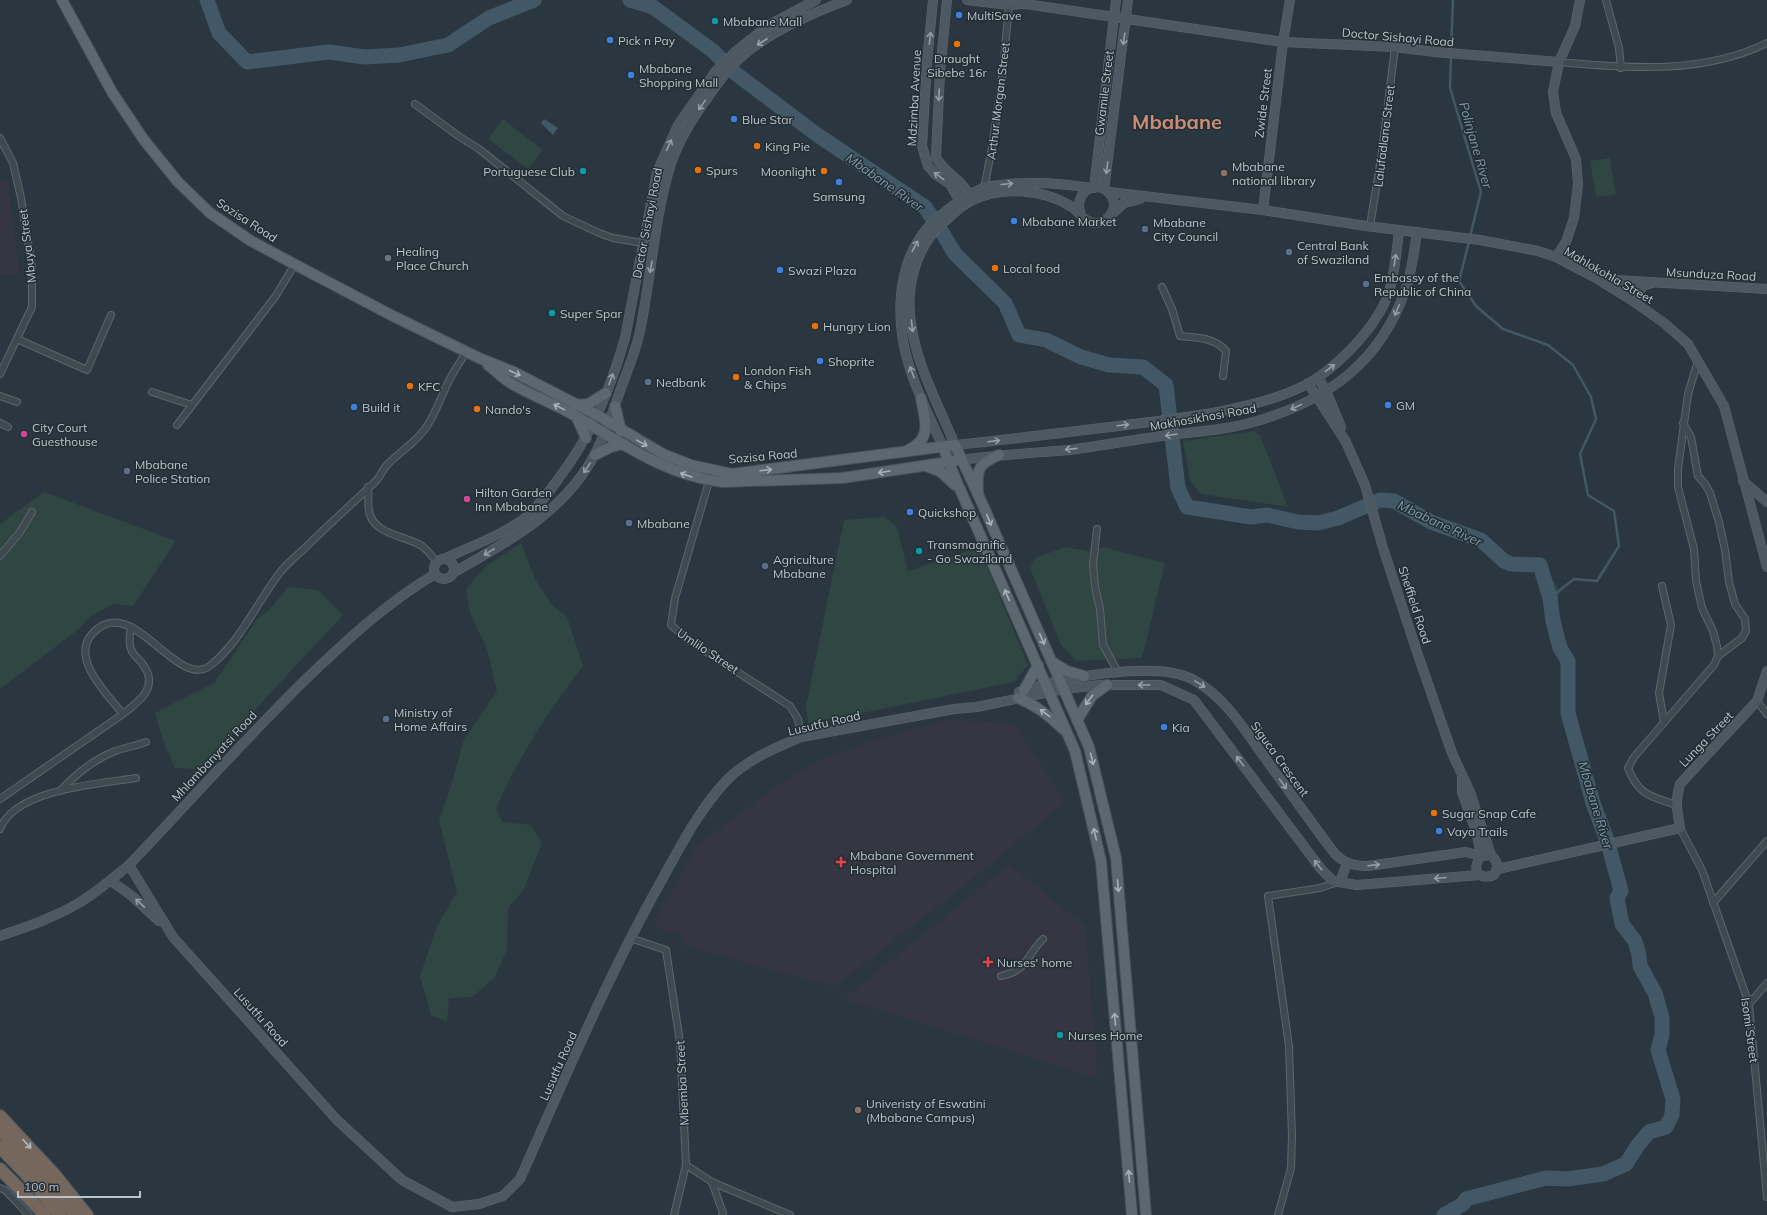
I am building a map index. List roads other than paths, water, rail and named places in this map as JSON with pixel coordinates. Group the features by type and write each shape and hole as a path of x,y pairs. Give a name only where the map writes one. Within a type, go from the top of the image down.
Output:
{"highway":[{"path":"0,1116 55,1175 87,1215"},
{"path":"0,1131 28,1159 75,1215"},
{"path":"0,1147 25,1173 60,1215"},
{"path":"0,1169 45,1215"}],"main road":[{"name":"Sozisa Road","path":"62,0 112,92 144,140 178,182 210,213 251,241 391,315 466,352 514,372 597,415 621,431 663,454 691,465 722,482 842,478 961,460"},
{"name":"Sozisa Road","path":"479,358 510,383 576,416 605,434 686,475 710,476 732,474 955,446"},
{"path":"576,404 588,404 606,393"},
{"path":"903,453 916,447 923,441 925,423 921,398"},
{"path":"615,406 621,431"},
{"path":"576,416 586,438"},
{"path":"595,455 611,447 624,444"},
{"path":"955,446 1052,662 1055,686 1067,733 1075,751 1101,861 1132,1215"},
{"path":"943,447 948,462 1038,665 1055,686 1077,720 1089,747 1116,858 1146,1215"},
{"path":"979,497 978,471 985,461 999,455"},
{"path":"923,466 941,472 949,478 962,493"},
{"path":"1052,662 1067,671 1084,676"},
{"path":"1038,665 1021,694 1034,706 1047,714 1067,733"},
{"path":"1077,720 1092,696 1107,685"}],"street":[{"name":"Doctor Sishayi Road","path":"592,426 606,393 625,338 660,163 678,125 715,72 735,52 769,25 816,0"},
{"name":"Doctor Sishayi Road","path":"605,434 640,332 665,184 676,151 692,120 717,83 745,54 819,10 847,0"},
{"name":"Mdzimba Avenue","path":"933,0 922,146 928,166 935,174 950,184 961,204"},
{"name":"Mdzimba Avenue","path":"947,0 940,72 936,156 939,163 963,184 971,197"},
{"name":"Doctor Sishayi Road","path":"967,0 1013,2 1283,42 1395,47 1470,56 1621,68 1669,67 1710,63 1746,53 1767,43"},
{"name":"Gwamile Street","path":"1092,188 1116,0"},
{"name":"Gwamile Street","path":"1106,191 1128,0"},
{"name":"Zwide Street","path":"1262,210 1283,42 1290,0"},
{"path":"1556,258 1566,242 1574,218 1578,184 1576,159 1556,113 1553,92 1559,62 1575,26 1580,0"},
{"path":"1606,0 1619,48 1621,68"},
{"name":"Arthur Morgan Street","path":"983,192 992,147 1013,2"},
{"name":"Lalufadlana Street","path":"1370,226 1382,152 1395,47"},
{"path":"415,104 457,135 479,149 563,216 613,238 654,245"},
{"name":"Mbuya Street","path":"0,138 12,163 21,198 32,267 32,307 0,374"},
{"path":"955,446 919,358 913,335 910,309 912,276 930,224 947,215 971,197 983,192 1010,184 1046,183 1092,188 1106,191 1114,202 1111,215 1107,219 1096,223 1085,219 1072,207 1046,195 1024,192 983,192"},
{"path":"1081,215 1078,208 1081,195 1092,188"},
{"name":"Mahlokohla Street","path":"1106,191 1262,210 1480,240 1538,251 1556,258 1596,278 1633,300 1664,323 1688,344 1724,406 1767,568"},
{"name":"Mahlokohla Street","path":"1111,215 1118,207 1130,200 1154,198"},
{"name":"Makhosikhosi Road","path":"955,446 1189,416 1250,405 1293,391 1318,376 1352,349 1379,312 1389,293 1399,230"},
{"name":"Makhosikhosi Road","path":"961,460 999,455 1068,450 1256,421 1288,410 1316,397 1341,382 1354,371 1373,350 1392,322 1406,290 1417,232"},
{"path":"927,234 910,254 906,267 899,309 907,360 921,398 943,447"},
{"path":"177,425 274,297 295,264"},
{"name":"Msunduza Road","path":"1596,278 1767,289"},
{"name":"Msunduza Road","path":"1633,300 1644,286 1653,282"},
{"path":"1162,287 1172,309 1180,336 1210,340 1221,344 1226,350 1223,376"},
{"path":"17,339 87,370 111,315"},
{"path":"625,338 630,332 640,332"},
{"path":"123,714 89,668 85,658 88,639 103,625 126,625 136,629 181,666 193,670 210,666 235,641 282,570 376,481 385,467 420,435 434,411 450,378 466,352"},
{"path":"1698,361 1688,394 1683,423 1678,487 1694,549 1696,581 1702,608 1713,632 1718,656"},
{"name":"Sheffield Road","path":"1318,376 1326,391 1365,486 1418,655 1452,753 1470,792 1491,856"},
{"name":"Sheffield Road","path":"1308,383 1346,442"},
{"path":"152,392 192,405"},
{"path":"0,396 17,402"},
{"path":"0,423 8,427"},
{"path":"1676,805 1644,793 1633,781 1628,768 1634,757 1714,665 1718,656 1742,638 1746,631 1745,619 1735,604 1729,582 1725,550 1719,522 1710,493 1698,476 1691,437 1683,423"},
{"path":"592,426 570,463 544,499 525,518 504,530 440,560 434,568 435,574 442,579 448,578 453,573 533,525 553,509 581,476 595,455 605,434"},
{"name":"Umlilo Street","path":"710,476 675,598 671,625 688,640 790,706 798,718 801,737"},
{"path":"1743,481 1767,502"},
{"path":"368,487 370,514 374,523 384,530 421,546 440,560 452,564 453,573"},
{"path":"0,556 20,532 32,512"},
{"path":"1098,529 1092,564 1100,609 1103,645 1118,672"},
{"name":"Mhlambanyatsi Road","path":"0,936 29,926 77,904 111,881 129,866 259,725 359,629 402,594 435,574"},
{"path":"1662,586 1671,625 1659,693 1664,722"},
{"path":"0,799 123,714 144,697 149,685 149,677 145,667 131,650 129,642 131,628"},
{"name":"Lunga Street","path":"1680,828 1676,796 1680,784 1757,701 1767,671"},
{"name":"Siguca Crescent","path":"1055,686 1084,676 1118,672 1166,672 1190,678 1208,689 1235,718 1335,854 1347,863"},
{"path":"1055,686 1161,685 1194,700 1321,869 1334,881 1357,885 1479,875 1487,878 1494,875 1498,869 1497,861 1491,856 1480,856 1466,852 1459,852 1368,866 1355,866 1347,863 1340,882"},
{"name":"Lusutfu Road","path":"129,866 173,937 337,1120 402,1180 452,1207 479,1204 503,1196 520,1179 630,938 699,817 726,781 741,768 777,747 801,737 954,709 977,707 1055,686"},
{"path":"1757,701 1767,714"},
{"path":"60,791 70,780 89,765 112,752 146,742"},
{"path":"1462,776 1462,792 1477,834 1480,856 1477,861 1476,868 1479,875"},
{"path":"0,829 2,823 25,802 50,793 136,778"},
{"path":"1498,869 1680,828"},
{"name":"Isomi Street","path":"1680,828 1702,870 1749,1004 1767,1197"},
{"path":"1459,852 1469,846 1477,834"},
{"path":"1713,903 1767,842"},
{"name":"Lusutfu Road","path":"111,881 132,896 167,928"},
{"path":"1278,1215 1291,1168 1292,1136 1289,1046 1268,896 1320,888 1340,882"},
{"name":"Mbemba Street","path":"630,938 666,950 680,1042 686,1165 674,1215"},
{"path":"1001,976 1010,974 1021,968 1033,948 1043,939"},
{"path":"1749,1004 1767,983"},
{"path":"686,1165 712,1182 790,1215"},
{"path":"712,1182 719,1197 723,1213 722,1215"},
{"path":"0,1188 5,1190 29,1215"}],"waterway":[{"name":"Mbabane River","path":"207,0 219,33 247,62 329,52 365,57 399,55 448,45 489,18 534,0"},
{"name":"Mbabane River","path":"630,0 653,7 713,51 735,73 816,134 925,207 955,254 1005,303 1019,335 1046,340 1081,357 1109,365 1143,367 1166,385 1178,488 1187,507 1251,517 1267,515 1298,522 1318,523 1338,518 1380,500 1394,501 1431,522 1481,540 1504,561 1511,564 1540,565 1550,598 1553,621 1560,648 1568,661 1568,713 1593,803 1607,840 1621,891 1617,898 1622,924 1635,941 1640,966 1655,993 1662,1017 1662,1035 1658,1050 1673,1099 1672,1115 1666,1127 1649,1132 1638,1145 1626,1164 1603,1174 1567,1179 1546,1178 1466,1199 1463,1204 1444,1215"},
{"name":"Polinjane River","path":"1451,51 1453,0"},
{"name":"Polinjane River","path":"1451,56 1450,88 1481,192 1470,237"},
{"name":"Polinjane River","path":"1469,242 1459,281 1476,306 1503,329 1548,345 1573,365 1591,397 1596,419 1580,454 1588,495 1614,511 1619,546 1597,581 1574,579 1550,598"}],"place":[{"name":"MultiSave","path":"959,15"},
{"name":"Mbabane Mall","path":"715,21"},
{"name":"Pick n Pay","path":"610,40"},
{"name":"Draught Sibebe 16r","path":"957,44"},
{"name":"Mbabane Shopping Mall","path":"631,75"},
{"name":"Blue Star","path":"734,119"},
{"name":"King Pie","path":"757,146"},
{"name":"Spurs","path":"698,170"},
{"name":"Portuguese Club","path":"583,171"},
{"name":"Moonlight","path":"824,171"},
{"name":"Mbabane national library","path":"1224,173"},
{"name":"Samsung","path":"839,182"},
{"name":"Mbabane Market","path":"1014,221"},
{"name":"Mbabane City Council","path":"1145,229"},
{"name":"Central Bank of Swaziland","path":"1289,252"},
{"name":"Healing Place Church","path":"388,258"},
{"name":"Local food","path":"995,268"},
{"name":"Swazi Plaza","path":"780,270"},
{"name":"Embassy of the Republic of China","path":"1366,284"},
{"name":"Super Spar","path":"552,313"},
{"name":"Hungry Lion","path":"815,326"},
{"name":"Shoprite","path":"820,361"},
{"name":"London Fish & Chips","path":"736,377"},
{"name":"Nedbank","path":"648,382"},
{"name":"KFC","path":"410,386"},
{"name":"GM","path":"1388,405"},
{"name":"Build it","path":"354,407"},
{"name":"Nando's","path":"477,409"},
{"name":"City Court Guesthouse","path":"24,434"},
{"name":"Mbabane Police Station","path":"127,471"},
{"name":"Hilton Garden Inn Mbabane","path":"467,499"},
{"name":"Quickshop","path":"910,512"},
{"name":"Mbabane","path":"629,523"},
{"name":"Transmagnific - Go Swaziland","path":"919,551"},
{"name":"Agriculture Mbabane","path":"765,566"},
{"name":"Ministry of Home Affairs","path":"386,719"},
{"name":"Kia","path":"1164,727"},
{"name":"Sugar Snap Cafe","path":"1434,813"},
{"name":"Vaya Trails","path":"1439,831"},
{"name":"Mbabane Government Hospital","path":"841,862"},
{"name":"Nurses' home","path":"988,962"},
{"name":"Nurses Home","path":"1060,1035"},
{"name":"Univeristy of Eswatini (Mbabane Campus)","path":"858,1110"}],"district":[{"name":"Mbabane","path":"1177,121"}]}
